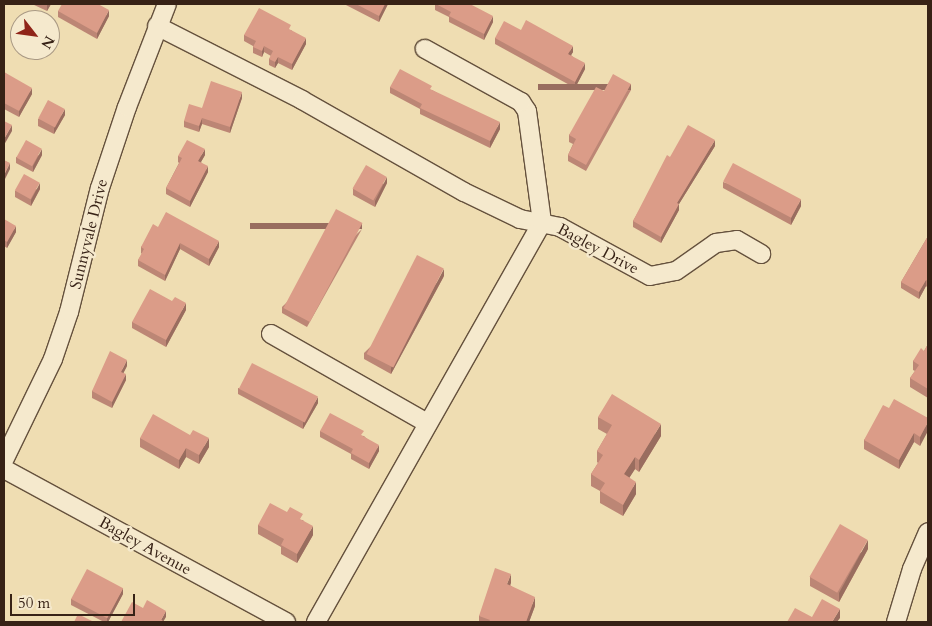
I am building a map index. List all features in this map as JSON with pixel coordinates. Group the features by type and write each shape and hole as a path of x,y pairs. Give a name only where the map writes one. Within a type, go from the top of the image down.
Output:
{"street":[{"name":"Sunnyvale Drive","path":"4,460 53,359 69,312 100,188 157,26 167,4"},
{"name":"Bagley Drive","path":"157,26 302,100 464,192 520,219 560,227 650,276 676,271 716,243 737,240 761,254"},
{"path":"316,622 542,222 527,111 521,102 425,49"},
{"path":"271,334 427,423"},
{"name":"Bagley Avenue","path":"4,469 286,622"},
{"path":"896,622 912,569 928,532"}],"building":[{"path":"62,4 98,4 109,10 97,33 59,10"},
{"path":"356,4 385,4 379,16"},
{"path":"436,4 470,4 493,16 484,34 449,16 451,12"},
{"path":"259,8 291,25 289,29 306,38 292,64 278,57 275,62 269,59 273,51 264,46 262,51 253,47 256,41 244,35"},
{"path":"526,20 573,46 568,54 585,63 575,82 495,38 504,21 521,30"},
{"path":"400,69 432,86 430,89 500,122 490,141 420,108 422,104 390,87"},
{"path":"4,72 32,88 19,111 4,103"},
{"path":"613,74 631,84 586,165 568,155 576,139 569,135 596,87 604,91"},
{"path":"211,81 242,92 230,127 202,118 199,126 184,121 189,104 202,108"},
{"path":"48,100 65,109 55,127 38,119"},
{"path":"4,121 12,125 4,139"},
{"path":"688,125 715,140 677,203 679,204 661,237 633,221 667,155 670,157"},
{"path":"26,140 42,149 32,166 16,157"},
{"path":"187,140 205,149 198,161 208,166 190,201 166,188 182,158 178,156"},
{"path":"4,160 10,163 4,175"},
{"path":"733,163 801,199 791,218 723,182"},
{"path":"366,165 387,177 373,200 352,188"},
{"path":"24,174 40,183 31,199 15,191"},
{"path":"336,209 362,223 310,322 283,308"},
{"path":"166,212 219,241 209,259 180,243 165,275 138,260 144,249 141,247 153,224 158,227"},
{"path":"4,219 16,226 7,242 4,240"},
{"path":"928,236 928,281 926,280 919,292 901,282"},
{"path":"417,255 444,269 393,368 367,354"},
{"path":"150,289 172,301 175,297 186,303 166,340 132,322"},
{"path":"928,344 928,389 910,378 919,365 913,361 921,348 924,351"},
{"path":"110,351 127,360 121,372 126,374 112,402 92,391"},
{"path":"252,363 318,397 305,422 239,389"},
{"path":"612,394 661,424 639,460 635,457 624,474 636,482 623,505 600,491 605,483 591,474 603,455 597,451 612,425 598,417"},
{"path":"894,399 928,418 928,422 920,437 914,433 899,460 864,440 883,405 889,408"},
{"path":"330,413 364,431 361,435 379,445 369,463 351,453 353,449 320,431"},
{"path":"153,414 190,435 193,430 209,438 199,455 186,448 179,460 140,438"},
{"path":"270,503 287,512 290,507 303,514 300,519 313,526 297,554 281,545 284,539 258,525"},
{"path":"840,524 868,540 837,593 810,577"},
{"path":"495,568 511,574 507,584 535,597 526,622 489,622 490,620 479,616"},
{"path":"87,569 123,588 107,618 71,599"},
{"path":"822,599 840,609 832,622 787,622 795,608 812,617"},
{"path":"147,600 166,611 161,620 166,622 121,622 132,602 143,608"},
{"path":"78,614 94,622 74,622"}]}
